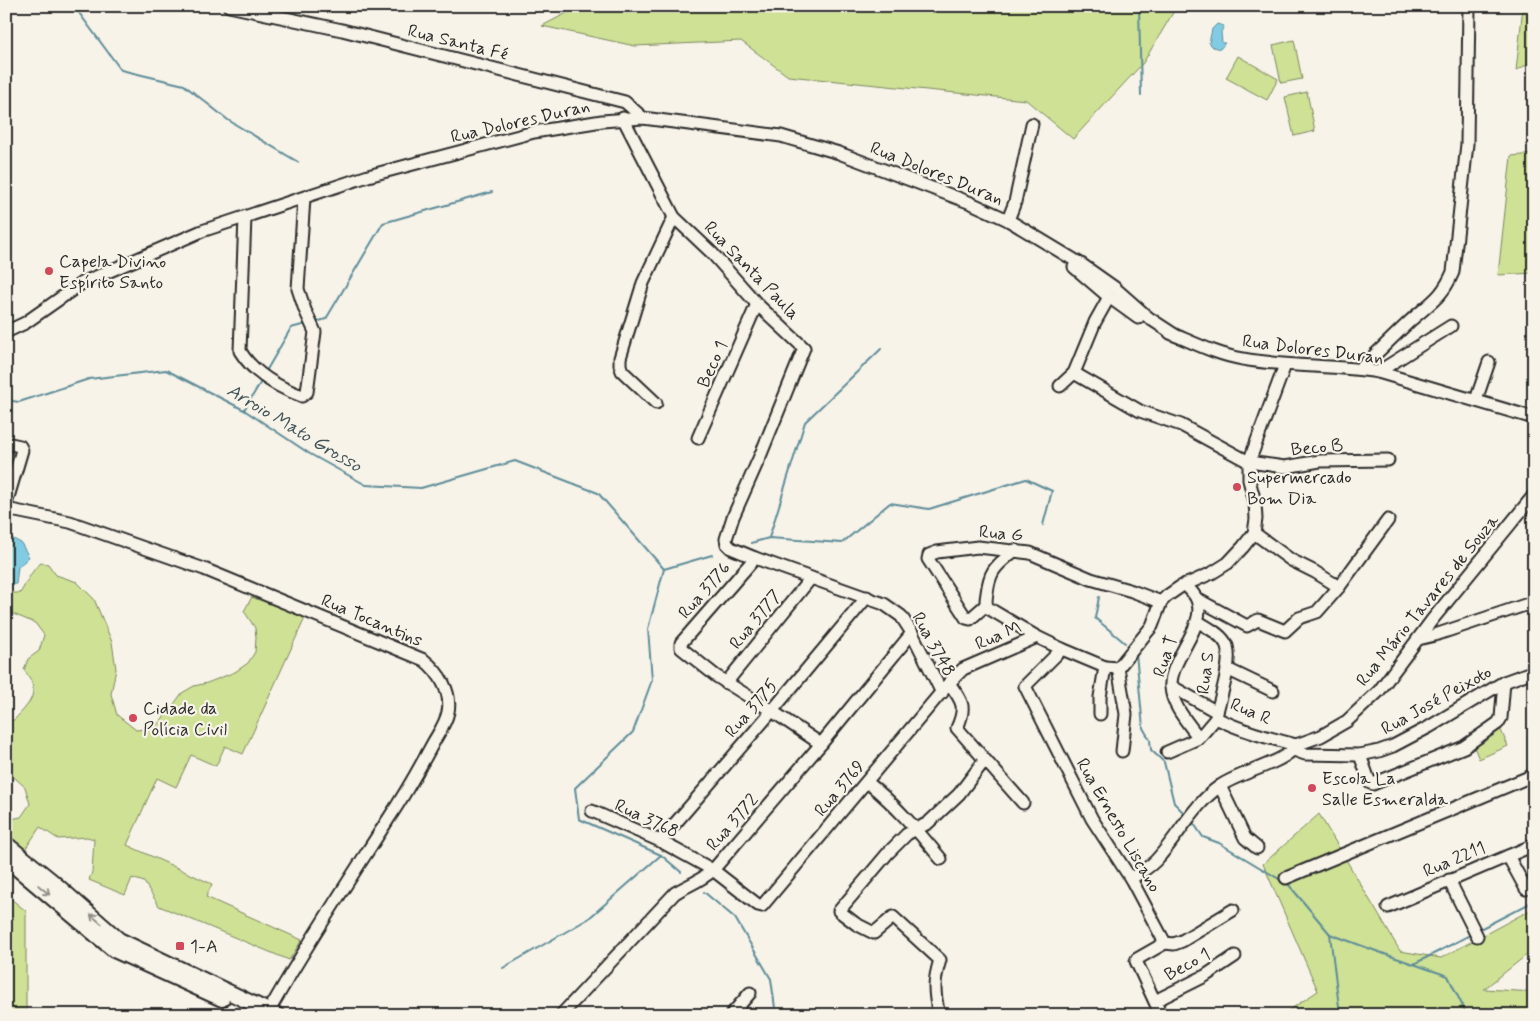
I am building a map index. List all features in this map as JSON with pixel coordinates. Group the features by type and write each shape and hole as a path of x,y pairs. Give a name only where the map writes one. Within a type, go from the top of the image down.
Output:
{"main road":[{"path":"6,844 119,940 267,1014"},
{"path":"6,859 114,950 267,1014"}],"street":[{"name":"Rua Santa Fé","path":"229,6 342,30 625,102 642,118"},
{"path":"1360,369 1437,298 1446,288 1453,272 1467,144 1469,6"},
{"name":"Rua Dolores Duran","path":"6,332 25,323 82,283 202,231 368,176 534,132 575,124 623,118 642,118 781,136 839,153 971,202 1008,220 1053,248 1113,291 1140,319 1157,328 1224,355 1285,365 1360,369 1378,372 1534,418"},
{"name":"Rua Santa Paula","path":"623,118 674,217 707,248 757,304 804,348 733,517 726,539 727,544 731,548 772,565"},
{"path":"1008,220 1015,202 1032,124"},
{"path":"245,217 240,351 258,373 279,387 302,396 307,392 315,332 298,289 304,198"},
{"path":"656,403 622,371 620,358 643,282 674,217"},
{"path":"1060,386 1074,372 1095,322 1113,291"},
{"name":"Beco 1","path":"698,438 757,304"},
{"path":"1378,372 1451,326"},
{"path":"1476,400 1489,362"},
{"path":"1122,751 1126,714 1118,668 1152,626 1161,602 1167,596 1185,584 1212,573 1228,563 1254,533 1256,519 1255,502 1249,480 1249,462 1285,365"},
{"path":"1074,372 1140,411 1181,425 1249,462"},
{"path":"6,443 20,446 22,450 6,504"},
{"name":"Beco B","path":"1249,462 1285,467 1320,461 1388,460"},
{"name":"Rua Mário Tavares de Souza","path":"1131,879 1158,859 1201,804 1220,786 1236,777 1287,756 1295,748 1347,721 1380,691 1418,639 1534,495"},
{"name":"Rua Tocantins","path":"6,509 70,522 204,569 424,660 435,669 442,679 448,699 448,712 443,724 409,787 328,911 267,1014"},
{"path":"1185,584 1197,599 1247,626 1258,620 1286,631 1299,618 1317,612 1339,587 1388,520"},
{"path":"1254,533 1291,560 1339,587"},
{"name":"Rua G","path":"986,606 970,619 966,618 927,557 937,552 967,547 1015,550 1030,553 1091,579 1161,602"},
{"path":"1015,550 992,570 988,582 986,606 1037,637 1062,649 1105,667 1118,668"},
{"name":"Rua 3776","path":"726,683 680,646 755,558"},
{"name":"Rua 3748","path":"772,565 867,597 884,604 901,616 945,688 963,704 963,712 957,728 1023,804"},
{"name":"Rua 3777","path":"726,683 811,578"},
{"name":"Rua 3775","path":"660,841 867,597"},
{"name":"Rua T","path":"1197,599 1200,610 1197,621 1179,658 1170,686 1172,697 1198,738"},
{"path":"1418,639 1534,602"},
{"name":"Rua S","path":"1167,752 1198,738 1217,715 1227,669 1227,646 1220,637 1197,621"},
{"name":"Rua 3772","path":"562,1015 675,893 685,886 702,880 713,870 821,744 912,633"},
{"name":"Rua M","path":"945,688 963,669 1037,637"},
{"name":"Rua Ernesto Liscano","path":"1062,649 1025,686 1092,819 1131,879 1165,943"},
{"path":"1100,714 1100,697 1105,667"},
{"path":"1227,669 1272,691"},
{"name":"Rua José Peixoto","path":"1295,748 1305,754 1360,754 1379,751 1393,746 1429,727 1504,682 1534,671"},
{"path":"1360,754 1370,783 1373,784 1464,747 1498,723 1501,718 1504,682"},
{"path":"726,683 821,744"},
{"name":"Rua R","path":"1170,686 1234,727 1295,748"},
{"name":"Rua 3769","path":"762,906 945,688"},
{"path":"939,1015 934,977 940,960 893,917 874,933 856,924 839,911 888,853 907,834 928,822 959,794 984,761"},
{"path":"1286,878 1534,775"},
{"path":"867,782 916,829 941,859"},
{"path":"1220,786 1245,838 1257,848"},
{"name":"Rua 3768","path":"592,811 660,841 713,870 758,905 762,906"},
{"name":"Rua 2211","path":"1388,907 1534,845"},
{"path":"1508,856 1526,889"},
{"path":"1449,880 1477,936"},
{"path":"1161,1015 1136,961 1165,943 1174,944 1182,942 1232,910"},
{"name":"Beco 1","path":"1155,1002 1205,976 1235,956"},
{"path":"731,1015 750,992"}],"green space":[{"path":"580,6 1177,6 1143,63 1073,139 1026,100 788,76 741,41 635,46 542,26"},
{"path":"1523,6 1534,6 1534,60 1516,71"},
{"path":"1294,40 1302,79 1281,83 1273,45"},
{"path":"1238,56 1278,79 1267,100 1226,78"},
{"path":"1307,92 1315,131 1294,136 1285,97"},
{"path":"1534,154 1534,273 1498,275 1511,156"},
{"name":"Cidade da Polícia Civil","path":"41,563 48,564 56,575 77,582 94,599 112,642 116,669 111,694 117,715 136,730 154,728 182,693 194,686 235,672 248,663 255,652 256,638 255,628 244,611 252,597 305,618 243,754 225,746 216,766 191,755 176,787 157,778 127,845 212,884 206,897 302,940 289,960 159,906 144,882 132,878 125,895 89,880 92,872 94,839 87,837 58,839 40,827 24,851 6,836 6,820 21,817 30,804 25,787 6,770 6,721 14,720 32,697 32,685 24,670 28,659 39,651 44,635 35,623 6,611 6,591 20,593 32,573"},
{"path":"1499,726 1508,746 1479,759 1472,742"},
{"path":"1319,814 1400,951 1441,958 1534,908 1534,949 1484,989 1534,992 1534,1015 1282,1015 1318,991 1263,864"},
{"path":"6,895 26,911 26,1015 6,1015"}],"water":[{"path":"1217,24 1224,26 1221,32 1222,43 1225,43 1220,49 1213,47 1209,43 1212,29"},
{"path":"6,535 21,543 29,557 18,567 16,584 6,586"}],"waterway":[{"path":"74,6 121,70 184,85 228,120 298,162"},
{"path":"1139,6 1141,95"},
{"path":"316,322 326,319 383,223 492,192"},
{"path":"265,373 291,328 306,324"},
{"path":"769,538 805,422 881,349"},
{"name":"Arroio Mato Grosso","path":"6,400 19,402 89,379 166,370 244,410 310,454 366,485 421,488 515,461 598,493 664,569 712,555"},
{"path":"244,410 262,380"},
{"name":"Arroio Mato Grosso","path":"751,543 769,538 842,543 890,503 929,509 1026,479 1052,491 1043,525"},
{"path":"664,569 648,629 652,680 633,732 575,788 579,819 661,855 681,872"},
{"name":"Arroio Mato Grosso","path":"1099,597 1095,618 1125,643"},
{"name":"Arroio Mato Grosso","path":"1136,653 1143,728 1150,740 1151,750 1164,762 1174,803 1183,812"},
{"name":"Arroio Mato Grosso","path":"1192,821 1203,837 1219,843 1289,885 1330,934 1448,976 1467,1015"},
{"path":"503,968 588,919 661,855"},
{"path":"704,892 735,918 771,979 776,1015"},
{"path":"1478,930 1534,901"},
{"path":"1330,934 1340,1015"},
{"path":"1414,964 1472,934"}],"place":[{"name":"Capela Divino Espírito Santo","path":"49,271"},
{"name":"Supermercado Bom Dia","path":"1237,487"},
{"name":"Cidade da Polícia Civil","path":"133,718"},
{"name":"Escola La Salle Esmeralda","path":"1312,788"},
{"name":"1-A","path":"180,946"}]}
